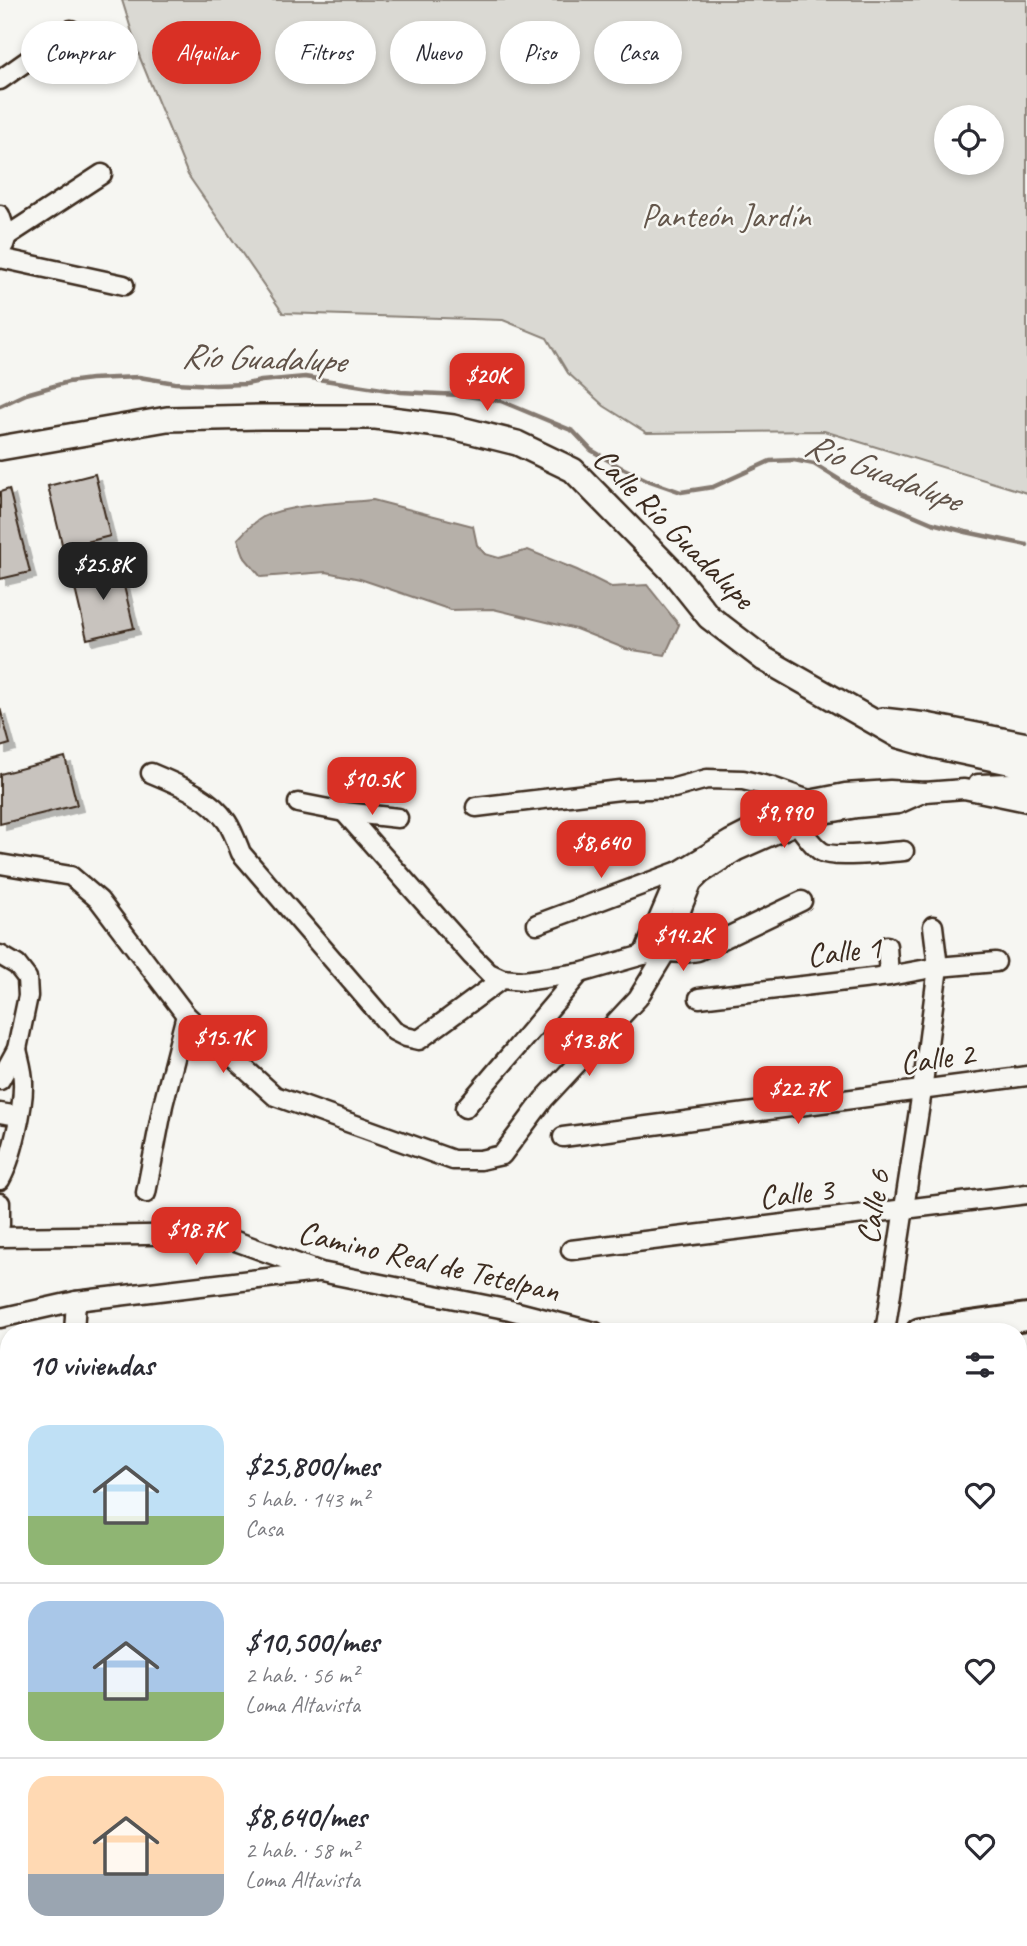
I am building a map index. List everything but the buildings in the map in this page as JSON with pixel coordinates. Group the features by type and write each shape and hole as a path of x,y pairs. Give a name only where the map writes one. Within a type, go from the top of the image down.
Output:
{"main road":[{"path":"984,1323 1027,1317"}],"street":[{"path":"0,80 21,65"},
{"path":"2,249 102,174"},
{"path":"0,215 2,249"},
{"path":"2,249 124,285"},
{"name":"Calle Río Guadalupe","path":"0,448 167,419 262,417 376,417 453,427 517,443 573,470 673,572 709,617 764,659 899,736 1027,766"},
{"name":"Calle Río Guadalupe","path":"868,719 926,725 1027,745"},
{"path":"151,773 187,789 208,803 227,822 242,853 394,1031 406,1038 419,1040 502,979"},
{"path":"476,807 620,790 674,788 707,779 743,780 772,787 813,807"},
{"path":"964,789 980,783 1027,785"},
{"path":"537,924 679,871 730,840 813,807 857,808 898,804 925,792 964,789 1027,802"},
{"path":"298,803 398,818 373,844"},
{"path":"0,864 71,876 99,900 186,1015 275,1096 453,1160 480,1160 502,1155 544,1098 638,998 666,952 692,883 701,874 737,851 796,823 813,807"},
{"path":"344,811 472,956 489,973 502,979 524,981 580,973 643,955 698,951 802,901"},
{"path":"796,823 819,850 827,854 904,851"},
{"path":"647,982 643,955 679,871"},
{"name":"Calle 6","path":"885,1323 922,1091 938,967 933,926"},
{"path":"887,946 888,976"},
{"path":"0,955 17,965 27,978 28,996 16,1049 0,1080"},
{"name":"Calle 1","path":"699,998 996,962"},
{"path":"465,1108 580,973"},
{"path":"146,1194 163,1105 186,1015"},
{"path":"0,1180 6,1170 19,1116 23,1083 16,1049"},
{"name":"Calle 2","path":"563,1138 1027,1076"},
{"path":"0,1113 19,1116"},
{"name":"Calle 3","path":"571,1250 1027,1194"},
{"path":"0,1203 0,1225"},
{"name":"Camino Real de Tetelpan","path":"0,1237 216,1234 321,1272 510,1310 560,1323"},
{"path":"0,1318 76,1301 321,1272"},
{"path":"75,1323 76,1301"}],"green space":[{"name":"Panteón Jardín","path":"122,0 1027,0 1027,493 824,431 647,433 604,406 568,373 547,338 503,320 283,313 188,175 140,58 138,21 129,21"}],"shaded area":[{"path":"373,500 473,526 477,545 485,554 499,558 528,550 611,587 647,585 679,625 665,655 626,649 576,629 493,609 451,610 360,579 326,572 261,577 245,558 238,539 263,517 301,507"}],"waterway":[{"name":"Río Guadalupe","path":"0,406 26,394 68,382 139,377 175,383 215,385 305,377 401,392 460,395 501,401 573,431 591,450 620,467 681,492 713,487 770,461 794,460 814,464 859,492 932,523 1027,545"}]}
